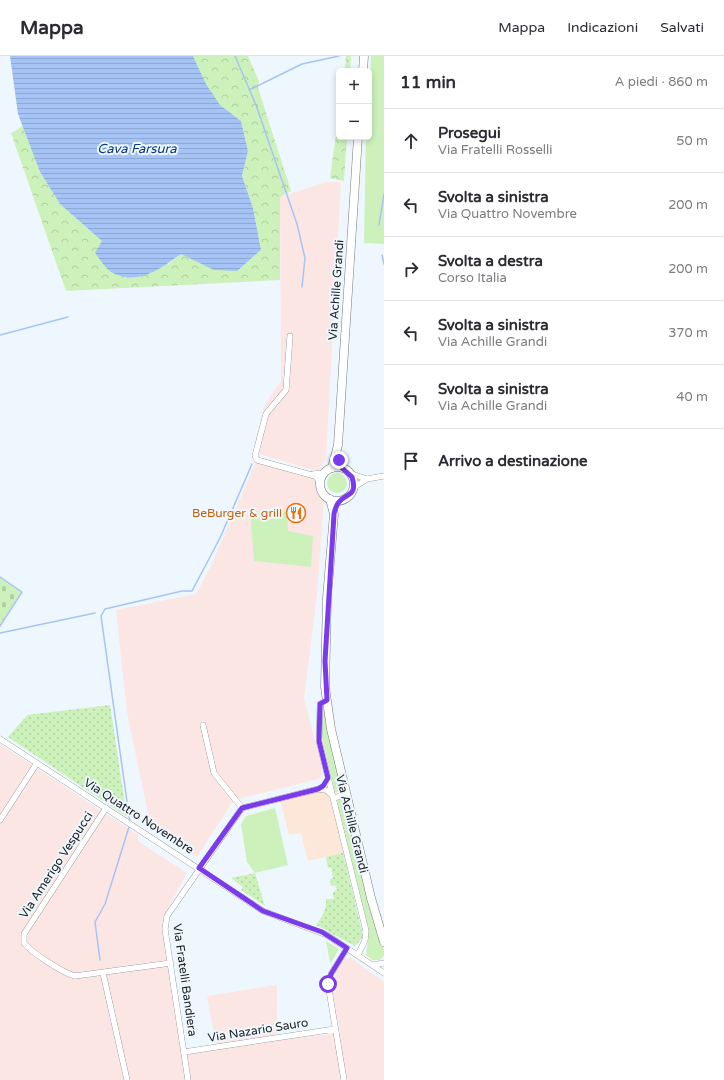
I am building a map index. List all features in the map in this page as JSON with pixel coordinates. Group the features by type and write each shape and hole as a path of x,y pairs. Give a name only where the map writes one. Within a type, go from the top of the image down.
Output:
{"main road":[{"path":"363,68 364,56"},
{"name":"Via Achille Grandi","path":"332,468 338,445 358,140"},
{"name":"Via Achille Grandi","path":"334,514 340,500 348,496 353,488 352,478 346,471 338,445"},
{"path":"320,482 324,473 332,468 346,471"},
{"name":"Via Achille Grandi","path":"320,482 323,493 330,499 334,514 325,661 330,729 371,898 384,942"},
{"path":"330,499 340,500"},
{"name":"Via Achille Grandi","path":"371,898 384,926"}],"street":[{"path":"290,336 286,390 266,414 255,455 257,460 310,474 315,476 320,482"},
{"path":"346,471 367,479"},
{"path":"310,474 324,473"},
{"path":"353,488 367,479 384,476"},
{"name":"Via Achille Grandi","path":"327,700 320,704 318,733 366,931 365,940 358,955"},
{"path":"203,725 214,773 242,808 318,789 323,786 328,778"},
{"name":"Via Quattro Novembre","path":"0,739 263,911 322,932 384,973"},
{"path":"0,820 37,763"},
{"path":"318,789 326,790 333,797 346,795"},
{"name":"Via Amerigo Vespucci","path":"103,973 75,976 26,946 23,940 24,934 106,808"},
{"name":"Via Fratelli Bandiera","path":"188,1080 165,929 166,920 169,912 242,808"},
{"path":"344,1080 328,984 331,974 347,948"},
{"path":"127,1080 103,973 171,963"},
{"path":"373,965 384,963"},
{"name":"Via Nazario Sauro","path":"184,1052 335,1029"}],"shaded area":[{"path":"326,182 341,182 326,459 319,470 312,470 259,454 254,445 265,404 281,381 280,197"},
{"path":"258,463 312,477 317,483 319,494 324,499 317,594 304,698 315,741 318,744 323,775 318,779 238,799 231,804 197,857 151,827 127,713 116,610 196,594 210,568 255,464"},
{"path":"0,744 138,835 138,841 187,873 164,916 162,924 183,1055 217,1050 207,996 277,985 277,1040 340,1033 331,984 345,958 351,958 384,982 384,1080 0,1080"},
{"path":"342,784 343,853 308,861 301,833 289,835 280,800"}],"green space":[{"path":"193,56 248,56 259,81 258,88 291,191 280,197 280,280 66,291 11,133 23,126 40,172 60,204 102,241 168,264 181,254 197,261 237,271 261,250 253,208 242,176 248,151 241,121 220,105 206,84"},
{"path":"346,56 351,56 350,68 345,68"},
{"path":"371,56 384,56 384,244 364,243 366,140 372,140 372,68 371,68"},
{"path":"336,135 336,140 347,140 344,181 330,178"},
{"path":"337,473 344,476 347,483 344,490 337,493 330,490 327,483 330,476"},
{"path":"250,511 287,511 288,531 313,536 311,567 254,561"},
{"path":"0,578 21,592 0,624"},
{"path":"110,705 127,817 8,737 27,715"},
{"path":"321,710 325,710 341,790 339,792 335,792 322,737"},
{"path":"343,798 368,898 384,950 384,956 380,960 372,960 366,955 369,931 337,800"},
{"path":"275,808 288,865 255,873 247,862 241,824 246,816"},
{"path":"343,853 362,931 362,938 355,946 316,925 324,913 326,899 334,899 333,892 337,890 335,885 331,886 330,879 333,878 331,867 328,868 326,857"},
{"path":"255,873 265,906 241,890 243,887 231,878"},
{"path":"326,941 339,949 331,963 330,962"}],"water":[{"name":"Cava Farsura","path":"10,56 193,56 206,84 220,105 241,121 248,151 242,176 253,208 261,250 237,271 214,270 181,254 158,270 149,274 132,277 110,272 95,253 102,241 60,204 40,172 18,114"}],"waterway":[{"path":"235,56 256,105 297,224 305,258 302,287"},
{"path":"249,90 302,64 339,56"},
{"path":"379,225 384,194"},
{"path":"382,255 384,264"},
{"path":"0,335 68,317"},
{"path":"130,823 101,616 105,609 182,591 192,591 220,538 252,464"},
{"path":"0,577 22,592 0,626"},
{"path":"0,633 95,613"},
{"path":"100,960 95,922 105,904 129,827"}],"place":[{"name":"BeBurger & grill","path":"296,513"}],"route":[{"path":"328,984 329,977 347,948 337,940 322,932 263,911 199,868 242,808 318,789 321,788 327,781 328,778 318,733 320,704 327,700 324,673 327,598 334,514 336,506 340,500 348,496 353,486 352,477 342,468 339,460"}]}
